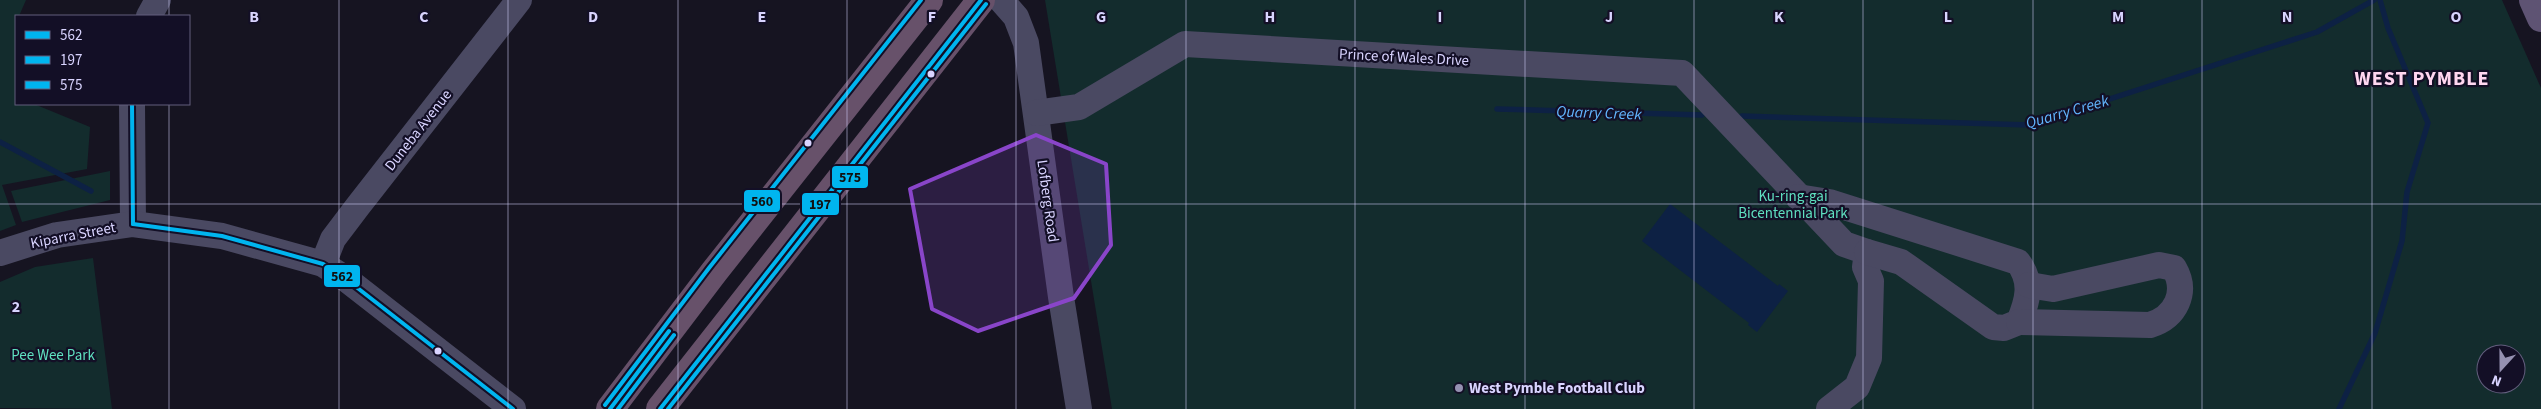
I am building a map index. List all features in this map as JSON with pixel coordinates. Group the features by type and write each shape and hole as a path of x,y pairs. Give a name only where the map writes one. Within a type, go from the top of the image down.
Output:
{"highway":[{"path":"610,409 714,272 929,0"},
{"path":"660,409 981,0"}],"main road":[{"path":"2533,0 2541,18"}],"street":[{"path":"150,15 158,0"},
{"name":"Duneba Avenue","path":"323,264 333,239 519,0"},
{"name":"Lofberg Road","path":"1002,0 1016,17 1026,43 1079,409"},
{"name":"Prince of Wales Drive","path":"1036,113 1079,108 1185,44 1682,73 1844,244 1901,262 1993,326 2004,328 2019,322 2150,325 2164,321 2174,309 2180,293 2181,280 2174,268 2158,265 2053,289 2029,285"},
{"path":"132,105 133,224"},
{"path":"1798,197 1829,202 2018,262 2025,272 2029,285 2027,300 2019,322"},
{"name":"Kiparra Street","path":"0,253 57,235 133,224 222,236 323,264 346,278 513,409"},
{"path":"1829,409 1857,387 1869,358 1871,281 1865,267 1867,252"}],"highlighted area":[{"path":"1036,135 1106,164 1111,245 1074,298 978,331 932,309 910,189"}],"green space":[{"path":"0,0 26,0 19,15 15,15 15,105 36,105 90,127 87,169 2,185 16,225 0,231"},
{"name":"Ku-ring-gai Bicentennial Park","path":"1045,0 2502,0 2541,88 2541,409 1112,409"},
{"path":"110,171 110,200 22,222 11,191"},
{"name":"Pee Wee Park","path":"93,258 112,409 0,408 0,282 35,267"}],"water":[{"path":"1670,204 1778,286 1779,284 1788,291 1757,332 1748,325 1749,323 1642,241"}],"waterway":[{"name":"Quarry Creek","path":"1742,116 2029,125 2317,32 2374,0"},
{"path":"2339,409 2375,333 2402,241 2407,192 2428,123 2388,28 2380,0"},
{"name":"Quarry Creek","path":"1497,109 1702,115"},
{"path":"0,142 91,191"}],"transit line":[{"name":"560","path":"605,405 709,268 921,0"},
{"name":"197","path":"660,409 981,0"},
{"name":"575","path":"668,409 986,4"},
{"name":"562","path":"132,105 133,224"},
{"name":"562","path":"133,224 222,236 323,264 346,279 513,409"},
{"name":"197","path":"610,409 669,331"},
{"name":"575","path":"618,409 674,335"}],"place":[{"name":"West Pymble Football Club","path":"1459,388"}],"district":[{"name":"WEST PYMBLE","path":"2422,78"}]}
